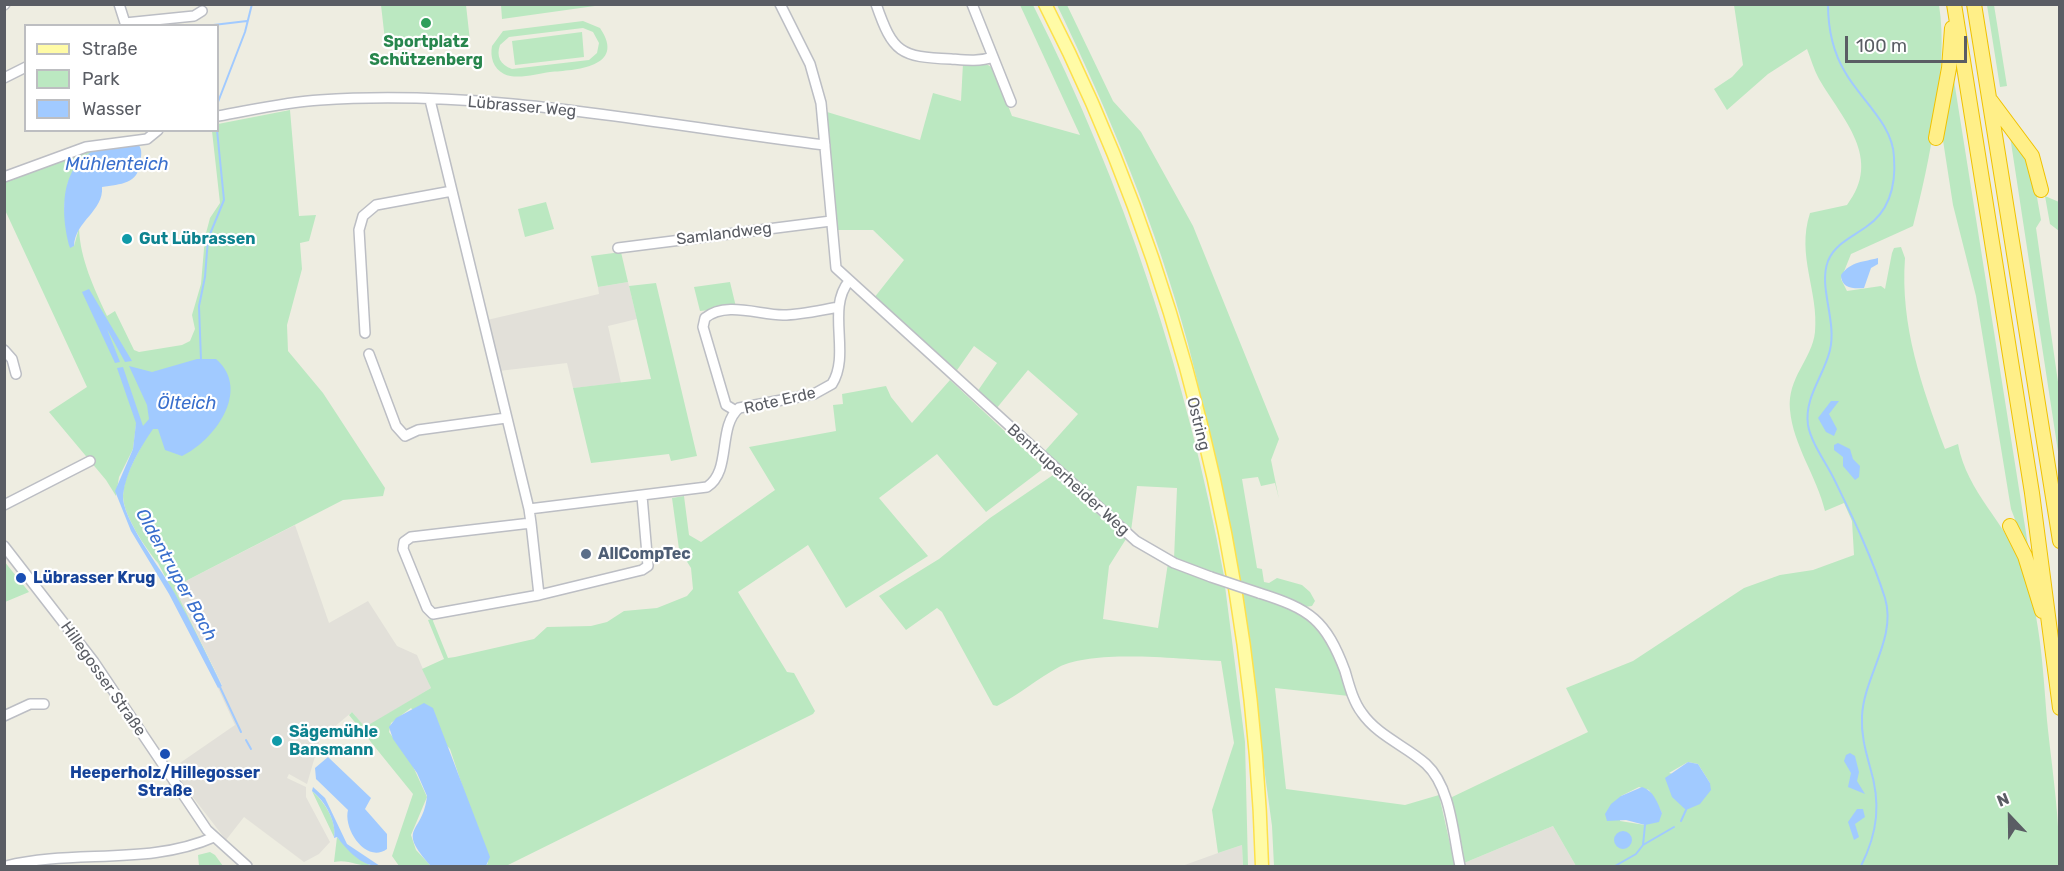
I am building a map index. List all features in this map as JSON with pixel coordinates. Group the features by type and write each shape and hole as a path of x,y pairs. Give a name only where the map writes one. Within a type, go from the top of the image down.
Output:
{"highway":[{"path":"1936,138 1949,68 1953,4"},
{"path":"1953,4 2032,493 2060,708"},
{"path":"1974,4 2060,541"},
{"path":"1989,99 2032,156 2041,190"},
{"path":"2010,526 2025,556 2052,645"}],"main road":[{"name":"Ostring","path":"1045,4 1115,160 1155,268 1198,422 1237,606 1256,767 1262,867"}],"street":[{"path":"119,4 125,24 194,16 202,11"},
{"name":"Bentruperheider Weg","path":"780,4 814,75 823,113 834,263 849,281 1136,541 1174,563 1285,601 1303,611 1326,630 1335,644 1355,701 1369,723 1425,764 1437,776 1445,797 1460,867"},
{"path":"876,4 889,37 908,54 918,58 971,60 993,57"},
{"path":"972,4 1011,102"},
{"path":"4,78 24,68"},
{"name":"Lübrasser Weg","path":"221,116 319,100 430,100 537,107 825,146"},
{"path":"430,100 529,509 539,596"},
{"path":"4,177 86,147 147,139 156,132"},
{"path":"365,333 359,230 363,216 376,205 452,191"},
{"name":"Samlandweg","path":"618,248 831,220"},
{"name":"Rote Erde","path":"529,509 701,490 713,483 736,411 746,406 814,394 832,384 838,371 840,292 849,281"},
{"path":"736,411 726,405 703,327 705,318 714,313 743,310 784,315 839,307"},
{"path":"4,350 12,359 16,374"},
{"path":"369,354 396,426 405,436 418,430 507,418"},
{"path":"4,505 90,461"},
{"path":"531,523 411,537 404,542 403,549 427,608 433,615 539,596 642,570 648,566 642,496"},
{"name":"Hillegosser Straße","path":"4,546 94,662 214,837 247,867"},
{"path":"4,716 30,704 44,704"},
{"path":"6,867 73,863 186,847 214,837"}],"shaded area":[{"path":"628,282 637,319 608,326 621,383 573,388 567,363 499,371 487,320 599,294 598,287"},
{"path":"295,525 329,623 368,601 397,646 417,655 431,688 365,728 352,712 320,739 307,784 289,774 287,778 306,787 306,797 330,842 319,854 304,862 244,817 226,840 182,783 181,771 177,765 235,725 218,688 222,685 174,587"},
{"path":"1553,826 1576,866 1464,866 1464,863"},
{"path":"1242,845 1243,866 1182,866 1218,853"}],"green space":[{"path":"501,4 609,4 502,19"},
{"name":"Sportplatz Schützenberg","path":"381,5 466,5 470,41 386,49"},
{"path":"1020,5 1033,5 1066,73 1124,212 1171,355 1209,502 1224,576 1174,559 1177,488 1137,486 1131,531 1044,452 1078,414 1028,370 996,409 977,392 997,363 974,346 955,373 874,298 904,260 873,230 836,230 827,112 920,140 933,93 961,101 963,63 988,65 994,69 1012,116 1080,135"},
{"path":"1057,5 1067,5 1113,101 1141,132 1193,226 1279,439 1271,460 1279,499 1275,483 1261,486 1258,477 1242,479 1257,568 1262,569 1264,582 1269,583 1277,578 1302,585 1315,601 1312,606 1304,607 1238,581 1202,403 1176,301 1147,214 1113,129"},
{"path":"1734,5 1939,5 1941,57 1936,116 1913,226 1851,254 1841,279 1847,291 1881,286 1885,289 1892,253 1894,248 1901,247 1905,258 1906,308 1914,356 1945,449 1958,444 1970,478 2016,551 2023,568 2034,607 2041,648 2057,815 2059,866 1576,866 1553,826 1464,863 1450,798 1588,732 1566,688 1633,661 1744,588 1780,575 1813,570 1854,555 1852,521 1844,503 1825,511 1796,436 1792,423 1790,398 1815,332 1814,302 1805,244 1810,213 1847,205 1857,188 1861,171 1860,155 1848,124 1817,76 1807,49 1768,74 1727,110 1714,89 1732,77 1743,65","holes":["1688,762 1698,764 1710,783 1669,773","1639,787 1649,790 1662,813 1645,825 1620,821 1621,796"]},
{"path":"1987,5 1994,5 2007,86 2000,87"},
{"path":"583,21 600,28 607,41 607,51 602,59 583,68 527,76 509,76 497,69 491,54 492,46 503,31","holes":["583,28 593,32 599,43 597,53 589,60 512,69 504,65 499,56 500,45 509,37"]},
{"path":"582,32 584,57 515,65 512,41"},
{"path":"1952,68 2030,558 2011,509 1976,296 1953,205 1942,134"},
{"path":"290,110 299,216 316,215 309,241 300,243 302,269 287,325 288,351 323,393 385,488 383,496 343,500 174,587 222,686 158,563 131,522 124,504 125,482 143,443 136,425 133,449 119,477 116,496 106,480 49,412 87,387 5,210 4,183 82,152 100,149 68,182 64,207 70,247 74,246 79,228 82,251 97,295 107,316 115,311 134,350 139,352 182,345 190,341 195,329 192,315 201,284 205,237 210,218 220,203 212,132 219,132 219,124"},
{"path":"2010,136 2028,158 2041,220 2036,228 2059,389 2059,458"},
{"path":"2045,196 2059,202 2059,231 2050,224"},
{"path":"546,202 554,229 525,237 518,209"},
{"path":"621,252 628,282 598,287 591,256"},
{"path":"730,282 736,307 700,311 694,287"},
{"path":"656,283 697,456 671,461 669,454 591,463 573,388 651,379 629,286"},
{"path":"950,380 1044,468 986,512 937,454 879,498 928,556 846,608 808,545 738,592 787,672 794,673 815,711 813,714 506,866 486,866 488,863 450,749 411,708 391,723 389,732 411,762 427,797 411,835 416,850 431,866 399,866 392,856 413,794 349,715 352,712 365,727 431,688 422,669 444,659 428,620 434,618 433,621 448,658 534,639 547,627 591,626 607,622 624,611 657,608 687,596 693,589 691,568 679,549 672,498 684,496 689,535 701,542 775,490 749,447 836,431 833,405 843,404 842,394 886,386 891,397 912,423"},
{"path":"1053,475 1126,539 1109,566 1103,619 1158,628 1168,563 1225,586 1245,742 1248,866 1243,866 1242,845 1218,853 1212,810 1234,743 1221,661 1138,656 1074,661 1051,671 997,706 993,705 942,612 937,608 906,630 879,596 939,559 990,518"},
{"path":"4,561 29,592 5,602 4,602"},
{"path":"1240,591 1292,609 1315,624 1335,652 1349,696 1275,688 1286,789 1405,805 1439,795 1455,866 1274,866 1272,826"},
{"path":"312,791 329,812 334,824 334,837"},
{"path":"337,837 353,854 371,866 344,861 334,862"},
{"path":"210,852 223,866 199,866 198,855"}],"water":[{"name":"Mühlenteich","path":"138,144 141,155 136,175 127,182 102,187 99,203 79,230 74,246 70,248 64,204 70,176 77,164 87,155 101,148"},
{"path":"1878,258 1878,264 1871,268 1864,288 1852,288 1843,283 1841,275 1849,267"},
{"path":"89,289 132,361 125,362 107,329 120,362 115,363 82,292"},
{"name":"Ölteich","path":"197,359 216,359 226,371 230,385 230,399 224,414 206,439 182,456 165,450 158,429 153,429 130,469 123,495 128,517 186,615 222,686 218,688 169,594 131,531 115,491 133,449 136,423 117,368 123,367 143,426 149,419 147,405 129,366 152,372"},
{"path":"1831,401 1839,401 1829,414 1837,429 1834,436 1826,432 1818,418"},
{"path":"1838,443 1850,449 1853,459 1860,466 1859,477 1855,480 1843,466 1843,457 1834,450 1834,445"},
{"path":"424,703 433,708 490,857 486,866 431,866 415,844 414,831 425,809 427,796 417,773 393,739 389,727 396,718"},
{"path":"1850,753 1855,756 1859,772 1857,781 1865,794 1848,787 1851,773 1844,761 1846,755"},
{"path":"328,757 371,798 365,809 387,834 387,849 371,852 364,848 349,826 348,810 316,779 315,768"},
{"path":"1688,762 1698,764 1710,783 1711,790 1700,804 1686,810 1672,797 1665,778"},
{"path":"313,787 325,798 347,844 380,866 361,861 337,837 334,838 332,819 325,806 312,791"},
{"path":"1642,787 1649,791 1657,801 1662,813 1659,822 1645,825 1626,820 1607,821 1605,814 1611,804 1621,796"},
{"path":"1857,809 1863,809 1865,817 1855,824 1859,837 1854,840 1848,822"},
{"path":"1619,831 1627,831 1632,836 1630,847 1619,849 1614,844 1614,836"}],"waterway":[{"name":"Oldentruper Bach","path":"219,99 245,32 252,4"},
{"path":"1828,4 1830,31 1837,56 1851,82 1882,123 1892,145 1894,157 1894,177 1890,196 1881,213 1874,221 1839,245 1828,261 1825,282 1832,339 1827,360 1809,405 1808,415 1812,439 1832,474 1862,538 1885,598 1888,613 1884,642 1868,686 1862,716 1864,742 1876,793 1876,817 1871,841 1861,866"},
{"path":"219,24 247,21"},
{"name":"Oldentruper Bach","path":"201,360 199,306 205,277 208,239 224,200 217,132"},
{"name":"Oldentruper Bach","path":"219,685 241,732"},
{"name":"Oldentruper Bach","path":"246,740 251,749"},
{"path":"1681,821 1686,810"},
{"path":"1643,845 1645,825"},
{"path":"1615,866 1636,854 1643,845 1674,827"}],"place":[{"name":"Sportplatz Schützenberg","path":"426,23"},
{"name":"Gut Lübrassen","path":"127,239"},
{"name":"AllCompTec","path":"586,554"},
{"name":"Lübrasser Krug","path":"21,578"},
{"name":"Sägemühle Bansmann","path":"277,741"},
{"name":"Heeperholz/Hillegosser Straße","path":"165,754"}]}
